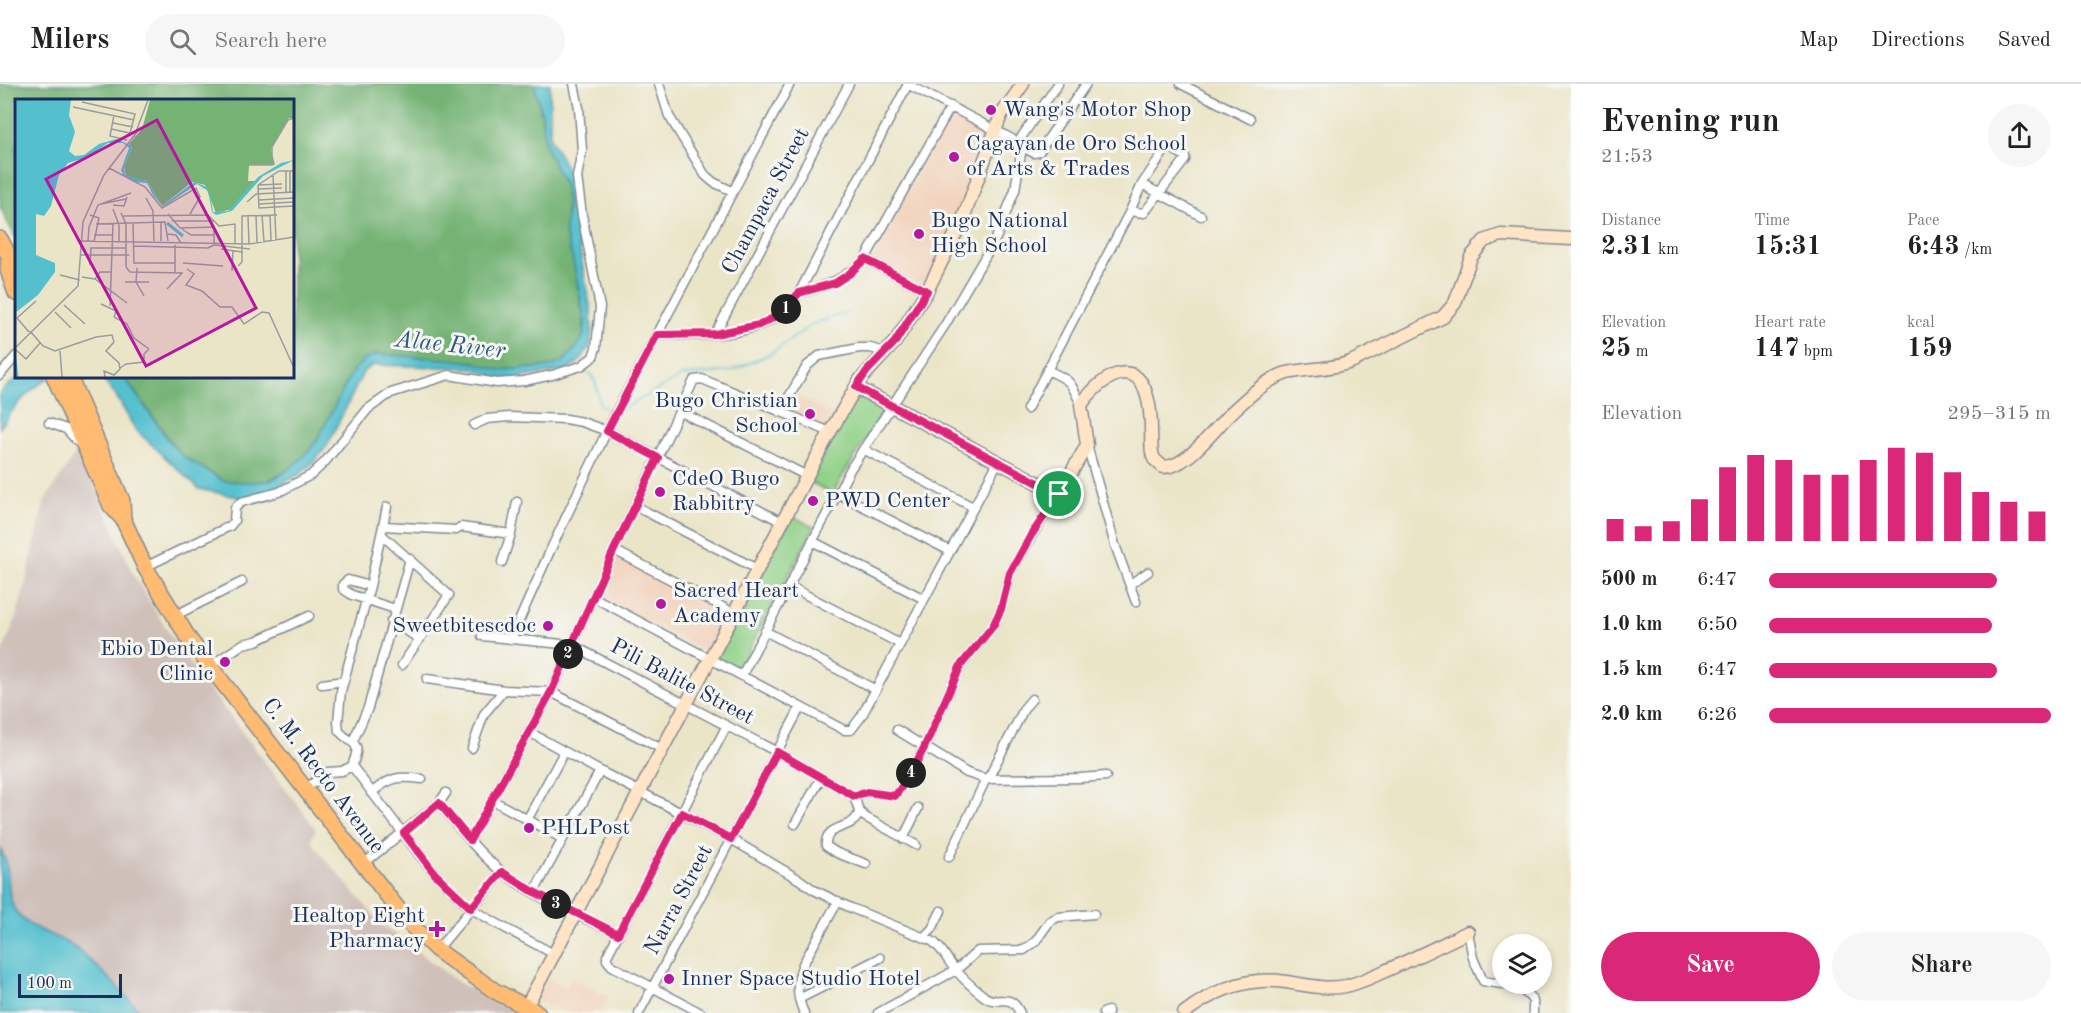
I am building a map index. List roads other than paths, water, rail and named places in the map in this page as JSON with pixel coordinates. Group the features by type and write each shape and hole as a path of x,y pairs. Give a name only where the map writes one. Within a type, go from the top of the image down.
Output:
{"highway":[{"path":"0,240 13,259 8,270 15,290"},
{"name":"C. M. Recto Avenue","path":"55,378 81,421 122,501 123,519"},
{"name":"C. M. Recto Avenue","path":"70,378 81,421 85,449 111,506 123,519 145,567 174,616 210,666 408,922 437,950 495,991 532,1010"}],"street":[{"path":"145,567 230,526 234,521 235,508 241,502 279,492 310,475 324,464 368,410 391,393 449,375 497,383 524,381 581,366 592,357 596,348 600,307 577,177 582,150 579,108 574,84"},
{"path":"659,84 669,116 705,175 713,182 732,191"},
{"path":"511,639 614,416 790,84"},
{"name":"Champaca Street","path":"715,334 849,84"},
{"path":"532,1010 554,954 575,913 830,432 867,371 886,352 905,327 927,291 963,219 1003,112 1022,84"},
{"path":"742,675 837,493 863,449 945,325 996,238 1015,190 1020,145 1058,84"},
{"path":"657,335 715,334 746,329 767,322 785,309 799,293 908,85 951,106 1034,153 1039,152 1086,84"},
{"path":"1182,84 1199,88 1250,119"},
{"path":"799,293 835,283 865,259 951,106"},
{"path":"1027,409 1142,184 1166,147 1171,146 1186,158 1144,213 1130,211"},
{"path":"1142,184 1158,195 1201,216"},
{"path":"1081,405 1090,391 1114,375 1129,374 1137,378 1143,384 1150,406 1154,459 1163,467 1176,465 1192,453 1233,411 1275,378 1290,372 1338,367 1351,363 1443,317 1455,303 1471,257 1484,241 1501,236 1571,239"},
{"path":"865,259 927,291"},
{"path":"780,412 801,374 819,356 859,348 886,352"},
{"path":"0,375 15,358"},
{"path":"1047,370 1060,375 1073,386 1081,405 1087,445 1115,545 1136,602"},
{"path":"470,840 551,692 691,383 698,378 830,432"},
{"path":"856,387 1059,494"},
{"path":"679,411 807,476"},
{"path":"474,424 487,419 509,417 566,419 582,422 607,431 782,522"},
{"path":"49,423 66,429 85,449"},
{"path":"866,864 837,854 826,846 827,836 832,830 854,822 858,817 859,811 854,796 867,792 895,796 909,776 961,665 993,626 1001,609 1010,573 1087,445"},
{"path":"863,449 973,507"},
{"path":"593,597 847,731 858,723 998,462"},
{"path":"837,493 950,551"},
{"path":"502,562 511,534 517,502"},
{"path":"635,506 757,569"},
{"path":"304,790 328,772 342,771 352,766 357,749 353,741 339,731 339,699 367,600 387,507"},
{"path":"383,530 456,530 461,527 511,534"},
{"path":"383,530 450,597 402,665"},
{"path":"812,541 924,599"},
{"path":"614,550 734,613"},
{"path":"353,741 368,708 410,559"},
{"path":"1130,584 1148,572"},
{"path":"370,586 352,580 343,584 344,591 395,609"},
{"path":"174,616 242,582"},
{"path":"789,586 900,644"},
{"path":"210,666 243,644 256,641 309,616"},
{"path":"391,621 420,639"},
{"path":"765,631 876,690"},
{"name":"Pili Balite Street","path":"482,636 572,645 777,752 854,796"},
{"path":"427,679 504,690 551,692 662,749"},
{"path":"322,684 344,681"},
{"path":"472,748 484,714 504,690"},
{"path":"949,857 986,779 1025,707 1032,699"},
{"name":"Narra Street","path":"639,1013 800,708"},
{"path":"701,1013 609,964 607,956 726,727"},
{"path":"897,730 967,773 986,779 1106,776"},
{"path":"529,732 731,839 814,890 937,944 956,970 983,996 993,1000 1011,1000 1020,1013"},
{"path":"527,820 564,752"},
{"path":"352,766 435,874 471,908 534,945 554,954"},
{"path":"534,892 600,771"},
{"path":"371,793 384,782 398,777 422,779"},
{"path":"795,824 821,778"},
{"path":"362,865 404,833 439,803 446,793"},
{"path":"492,800 563,839"},
{"path":"439,803 470,840 502,872 534,892 618,934"},
{"path":"903,839 918,808"},
{"path":"859,811 875,824 916,845"},
{"path":"437,950 502,872"},
{"path":"804,1013 797,982 803,964 838,901"},
{"path":"924,937 932,929 940,911"},
{"path":"878,1013 956,970 978,951 1024,950 1030,947 1050,921 1058,917 1094,914"},
{"path":"1184,1013 1207,996 1246,982 1266,980 1316,987 1346,986 1394,967 1468,932 1473,958 1482,981 1515,986 1523,990 1533,1001 1533,1013"},
{"path":"799,999 880,957"},
{"path":"1103,1013 1108,1011 1108,1013"}],"water":[{"path":"534,84 550,84 550,138 573,180 576,230 591,311 590,345 581,360 568,370 512,379 496,377 473,368 374,365 364,371 327,446 314,462 300,474 266,494 242,498 199,489 135,429 115,394 101,378 125,378 172,445 185,458 224,481 270,481 287,471 316,442 354,369 365,359 378,354 456,360 477,363 498,370 549,367 563,362 577,347 584,335 585,322 573,260 565,233 567,202 565,186 545,144 542,114"},
{"path":"18,378 49,378 22,400 0,428 0,392"},
{"path":"0,849 6,864 12,903 21,917 35,928 77,949 103,972 142,1013 0,1013"}],"waterway":[{"path":"621,410 682,376 731,371 772,353 813,324 846,313"},
{"path":"582,370 591,374 600,405 609,411 615,410"},
{"path":"537,382 554,380 566,375"}],"place":[{"name":"Wang's Motor Shop","path":"991,110"},
{"name":"Cagayan de Oro School of Arts & Trades","path":"954,157"},
{"name":"Bugo National High School","path":"919,234"},
{"name":"Bugo Christian School","path":"810,414"},
{"name":"CdeO Bugo Rabbitry","path":"660,492"},
{"name":"PWD Center","path":"813,501"},
{"name":"Sacred Heart Academy","path":"661,604"},
{"name":"Sweetbitescdoc","path":"548,626"},
{"name":"Ebio Dental Clinic","path":"225,662"},
{"name":"PHLPost","path":"529,828"},
{"name":"Healtop Eight Pharmacy","path":"437,929"},
{"name":"Inner Space Studio Hotel","path":"669,979"}],"water label":[{"name":"Alae River","path":"450,346"}]}
